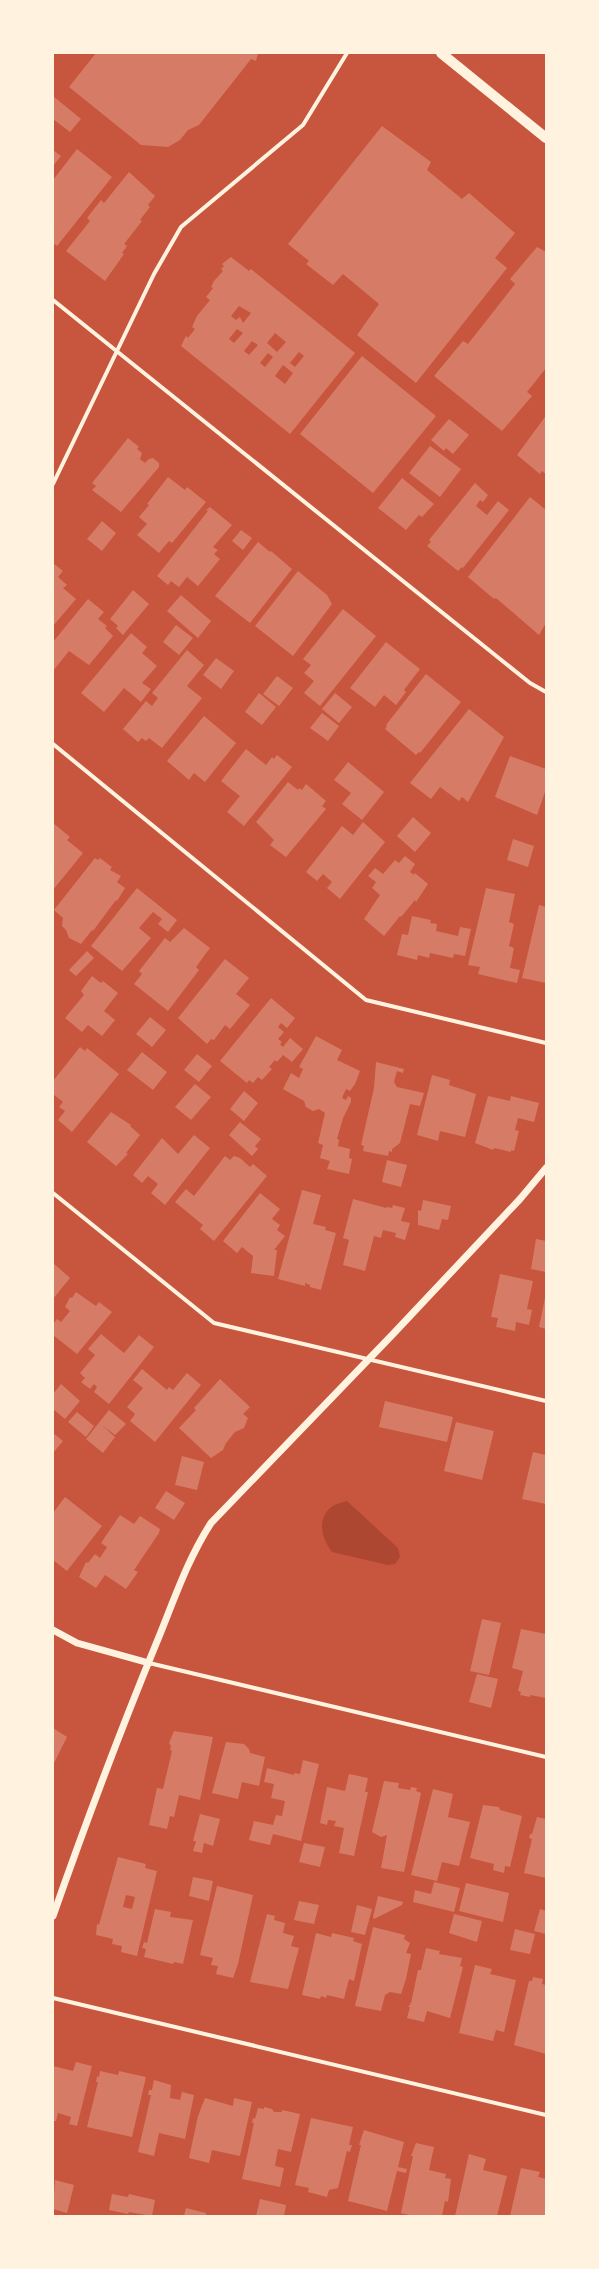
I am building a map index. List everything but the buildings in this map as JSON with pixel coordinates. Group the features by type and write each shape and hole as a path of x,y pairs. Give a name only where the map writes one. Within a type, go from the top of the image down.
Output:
{"main road":[{"path":"442,53 546,138"}],"street":[{"path":"53,484 154,274 181,227 303,125 348,53"},
{"path":"53,300 530,683 546,692"},
{"path":"53,744 366,1000 546,1043"},
{"path":"53,1916 84,1829 148,1663 196,1547 211,1523 369,1360 515,1205 546,1168"},
{"path":"53,1193 214,1323 546,1401"},
{"path":"53,1630 77,1643 148,1663 546,1757"},
{"path":"53,1998 546,2115"}],"shaded area":[{"path":"347,1501 398,1548 400,1557 395,1564 388,1565 332,1552 324,1536 322,1528 323,1520 325,1514 330,1508"}]}
